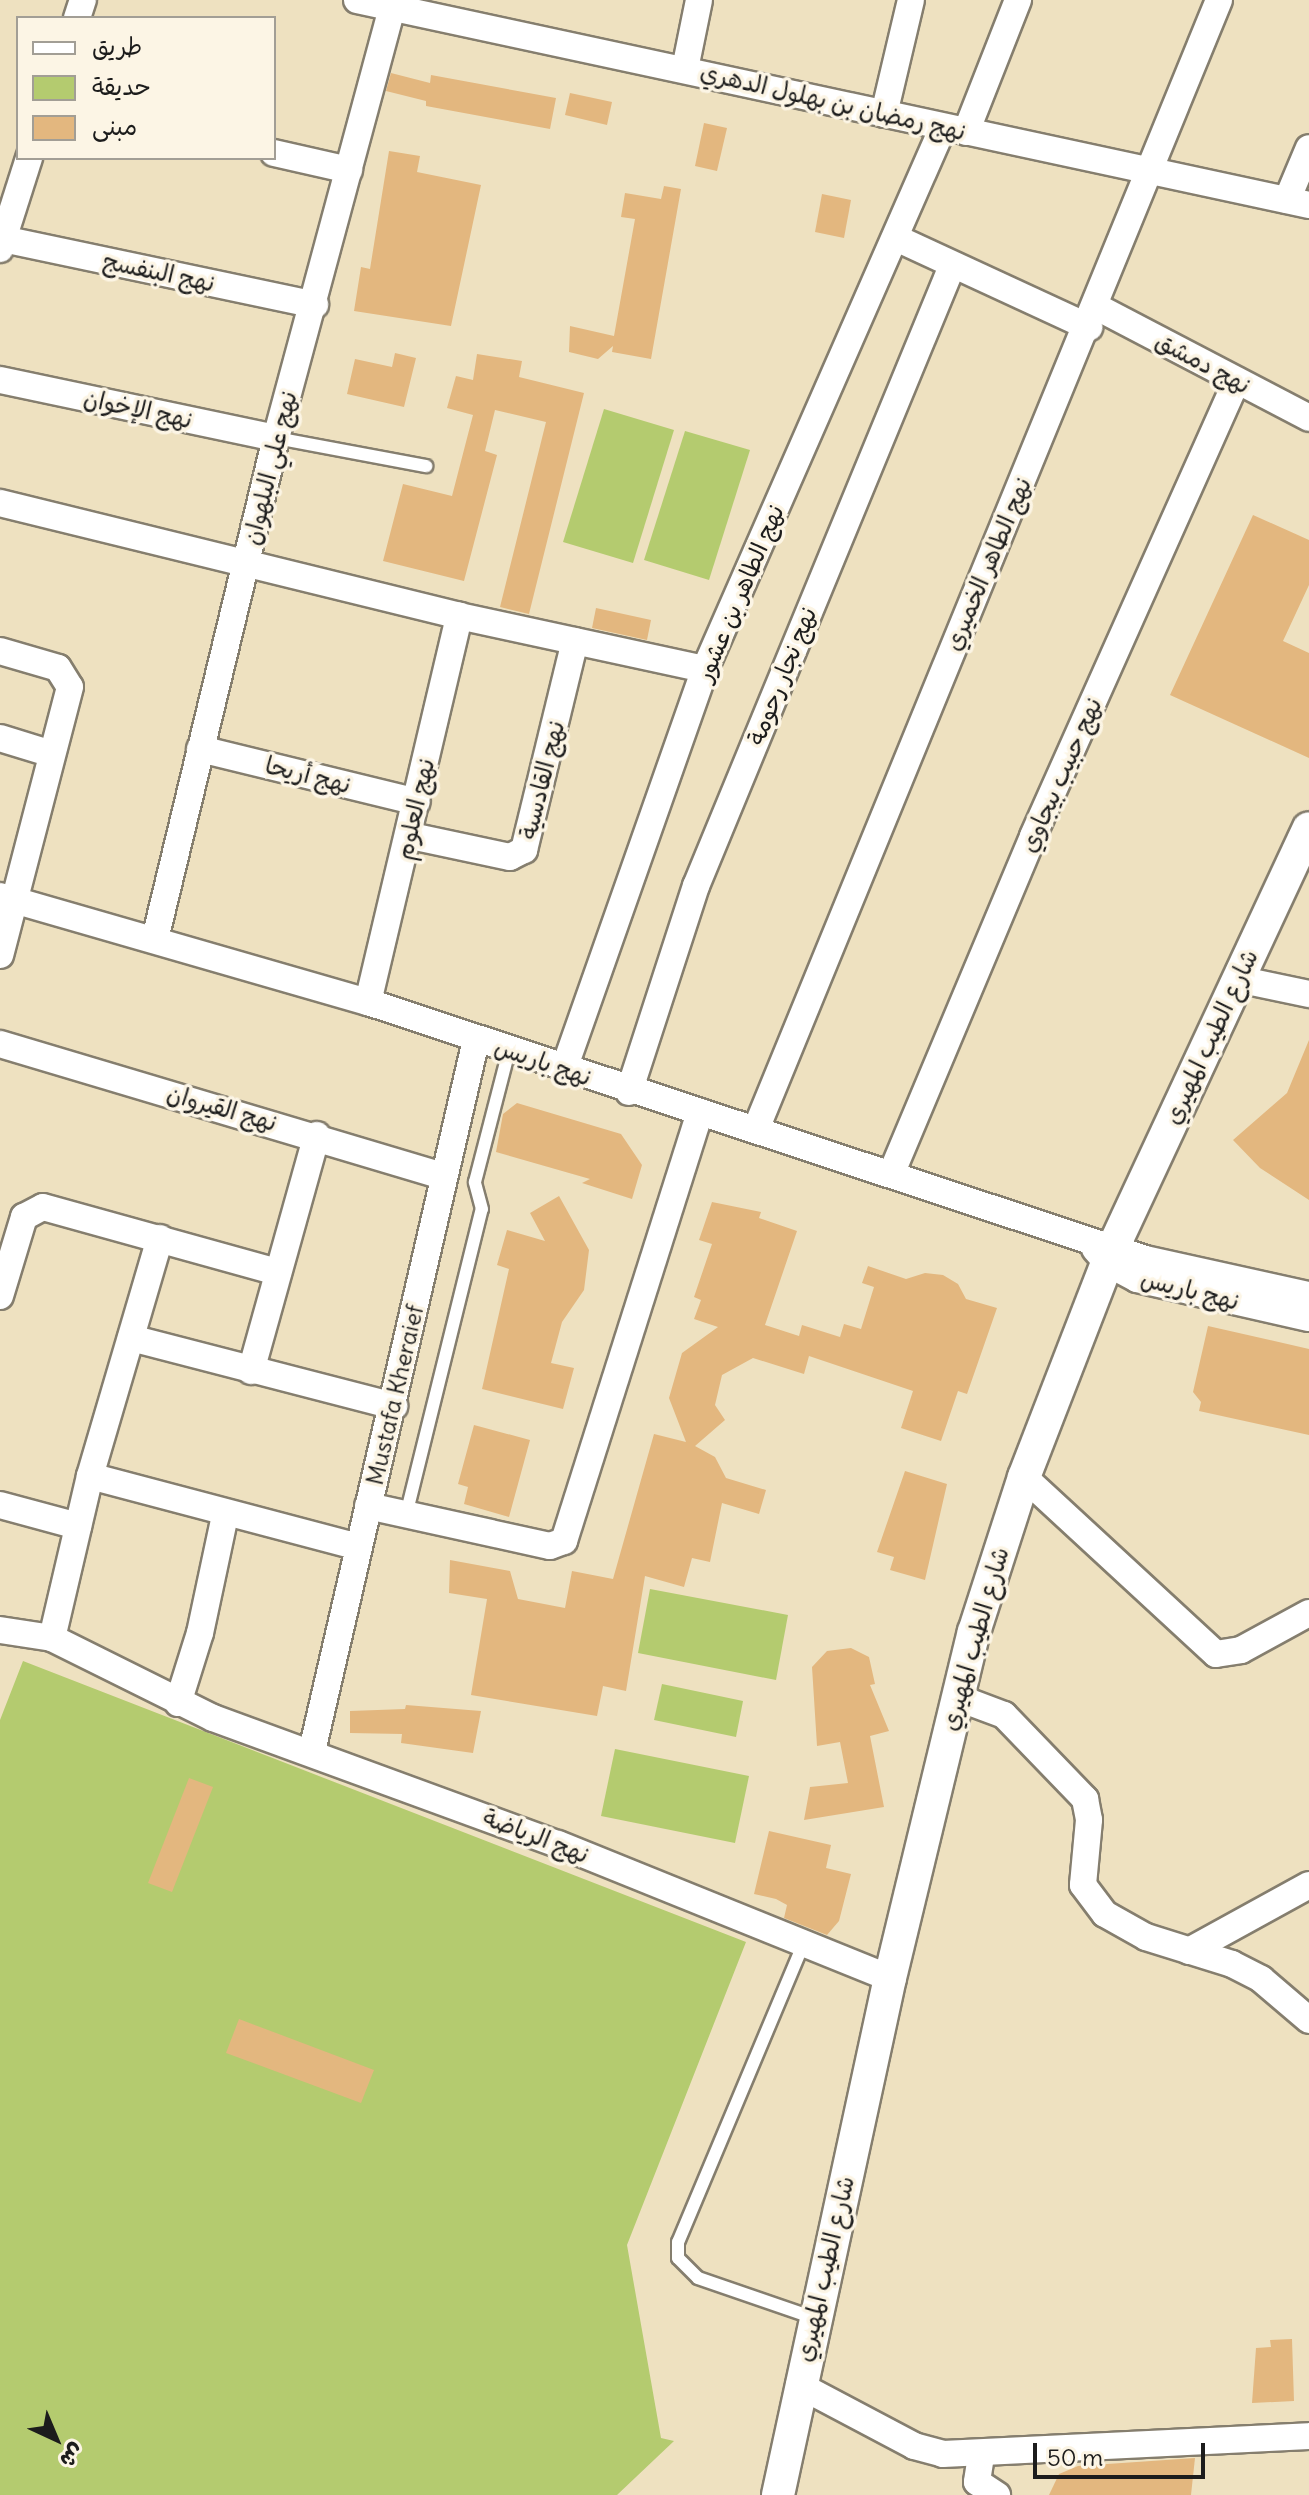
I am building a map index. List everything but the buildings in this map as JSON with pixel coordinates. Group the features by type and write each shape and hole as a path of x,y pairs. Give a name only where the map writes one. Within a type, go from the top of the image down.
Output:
{"street":[{"name":"نهج رمضان بن بهلول الدهري","path":"357,0 393,4 955,130 1298,202"},
{"path":"685,69 699,0"},
{"path":"884,114 911,0"},
{"name":"نهج الطاهر بن عشور","path":"564,1069 705,669 896,238 955,130 1018,0"},
{"name":"نهج الطاهر الخميري","path":"756,1129 1093,317 1148,170 1219,0"},
{"name":"نهج علي البلهوان","path":"155,939 276,438 315,305 393,4"},
{"path":"1298,202 1309,148"},
{"path":"276,153 349,170"},
{"path":"2,244 28,160"},
{"name":"نهج دمشق","path":"896,238 952,266 1093,317 1237,381 1309,418"},
{"name":"نهج البنفسج","path":"2,244 315,305"},
{"name":"نهج نجار رحومة","path":"629,1092 696,886 952,266"},
{"name":"نهج الإخوان","path":"0,380 276,438"},
{"name":"نهج حبيب بيجاوي","path":"892,1172 1033,836 1237,381"},
{"path":"0,503 459,616 705,669"},
{"name":"نهج العلوم","path":"368,1002 411,836 459,616"},
{"name":"نهج القادسية","path":"411,836 510,857 524,850 575,641"},
{"path":"0,651 58,668 68,678 70,687 7,898 0,955"},
{"path":"0,738 52,754"},
{"name":"نهج أريحا","path":"200,749 417,802"},
{"name":"شارع الطيب المهيري","path":"778,2495 799,2385 956,1697 1024,1477 1102,1249 1309,828"},
{"name":"نهج باريس","path":"7,898 368,1002 629,1092 892,1172 1102,1249 1309,1295"},
{"path":"1237,979 1309,994"},
{"name":"Mustafa Kheraief","path":"312,1751 476,1040"},
{"name":"نهج القيروان","path":"0,1044 317,1135 443,1176"},
{"path":"368,1506 550,1546 564,1541 700,1112"},
{"path":"251,1371 317,1135"},
{"path":"0,1296 19,1227 35,1208 52,1207 278,1272"},
{"path":"52,1638 90,1476 160,1238"},
{"name":"نهج باريس","path":"1102,1249 1137,1279 1309,1318"},
{"path":"131,1338 394,1406"},
{"path":"90,1476 225,1515 358,1547"},
{"path":"1024,1477 1216,1654 1241,1650 1309,1613"},
{"path":"0,1505 78,1526"},
{"path":"178,1703 225,1515"},
{"name":"نهج الرياضة","path":"0,1630 52,1638 178,1703 312,1751 890,1978"},
{"path":"956,1697 1004,1715 1085,1799 1089,1820 1083,1885 1091,1900 1122,1925 1261,1979 1309,2020"},
{"path":"1189,1951 1309,1885"},
{"path":"799,2385 982,2482 1309,2436"}],"lane":[{"path":"276,438 426,466"},
{"path":"406,1515 482,1209 475,1182 509,1051"},
{"path":"803,1945 678,2242 678,2258 698,2278 814,2318"}],"green space":[{"path":"604,409 674,430 633,563 563,542"},
{"path":"685,431 750,450 709,580 644,560"},
{"path":"650,1589 788,1615 776,1680 638,1653"},
{"path":"23,1661 746,1942 627,2245 661,2438 674,2441 617,2495 0,2495 0,1720"},
{"path":"662,1684 743,1701 736,1737 654,1720"},
{"path":"615,1749 749,1776 735,1843 601,1816"}]}
